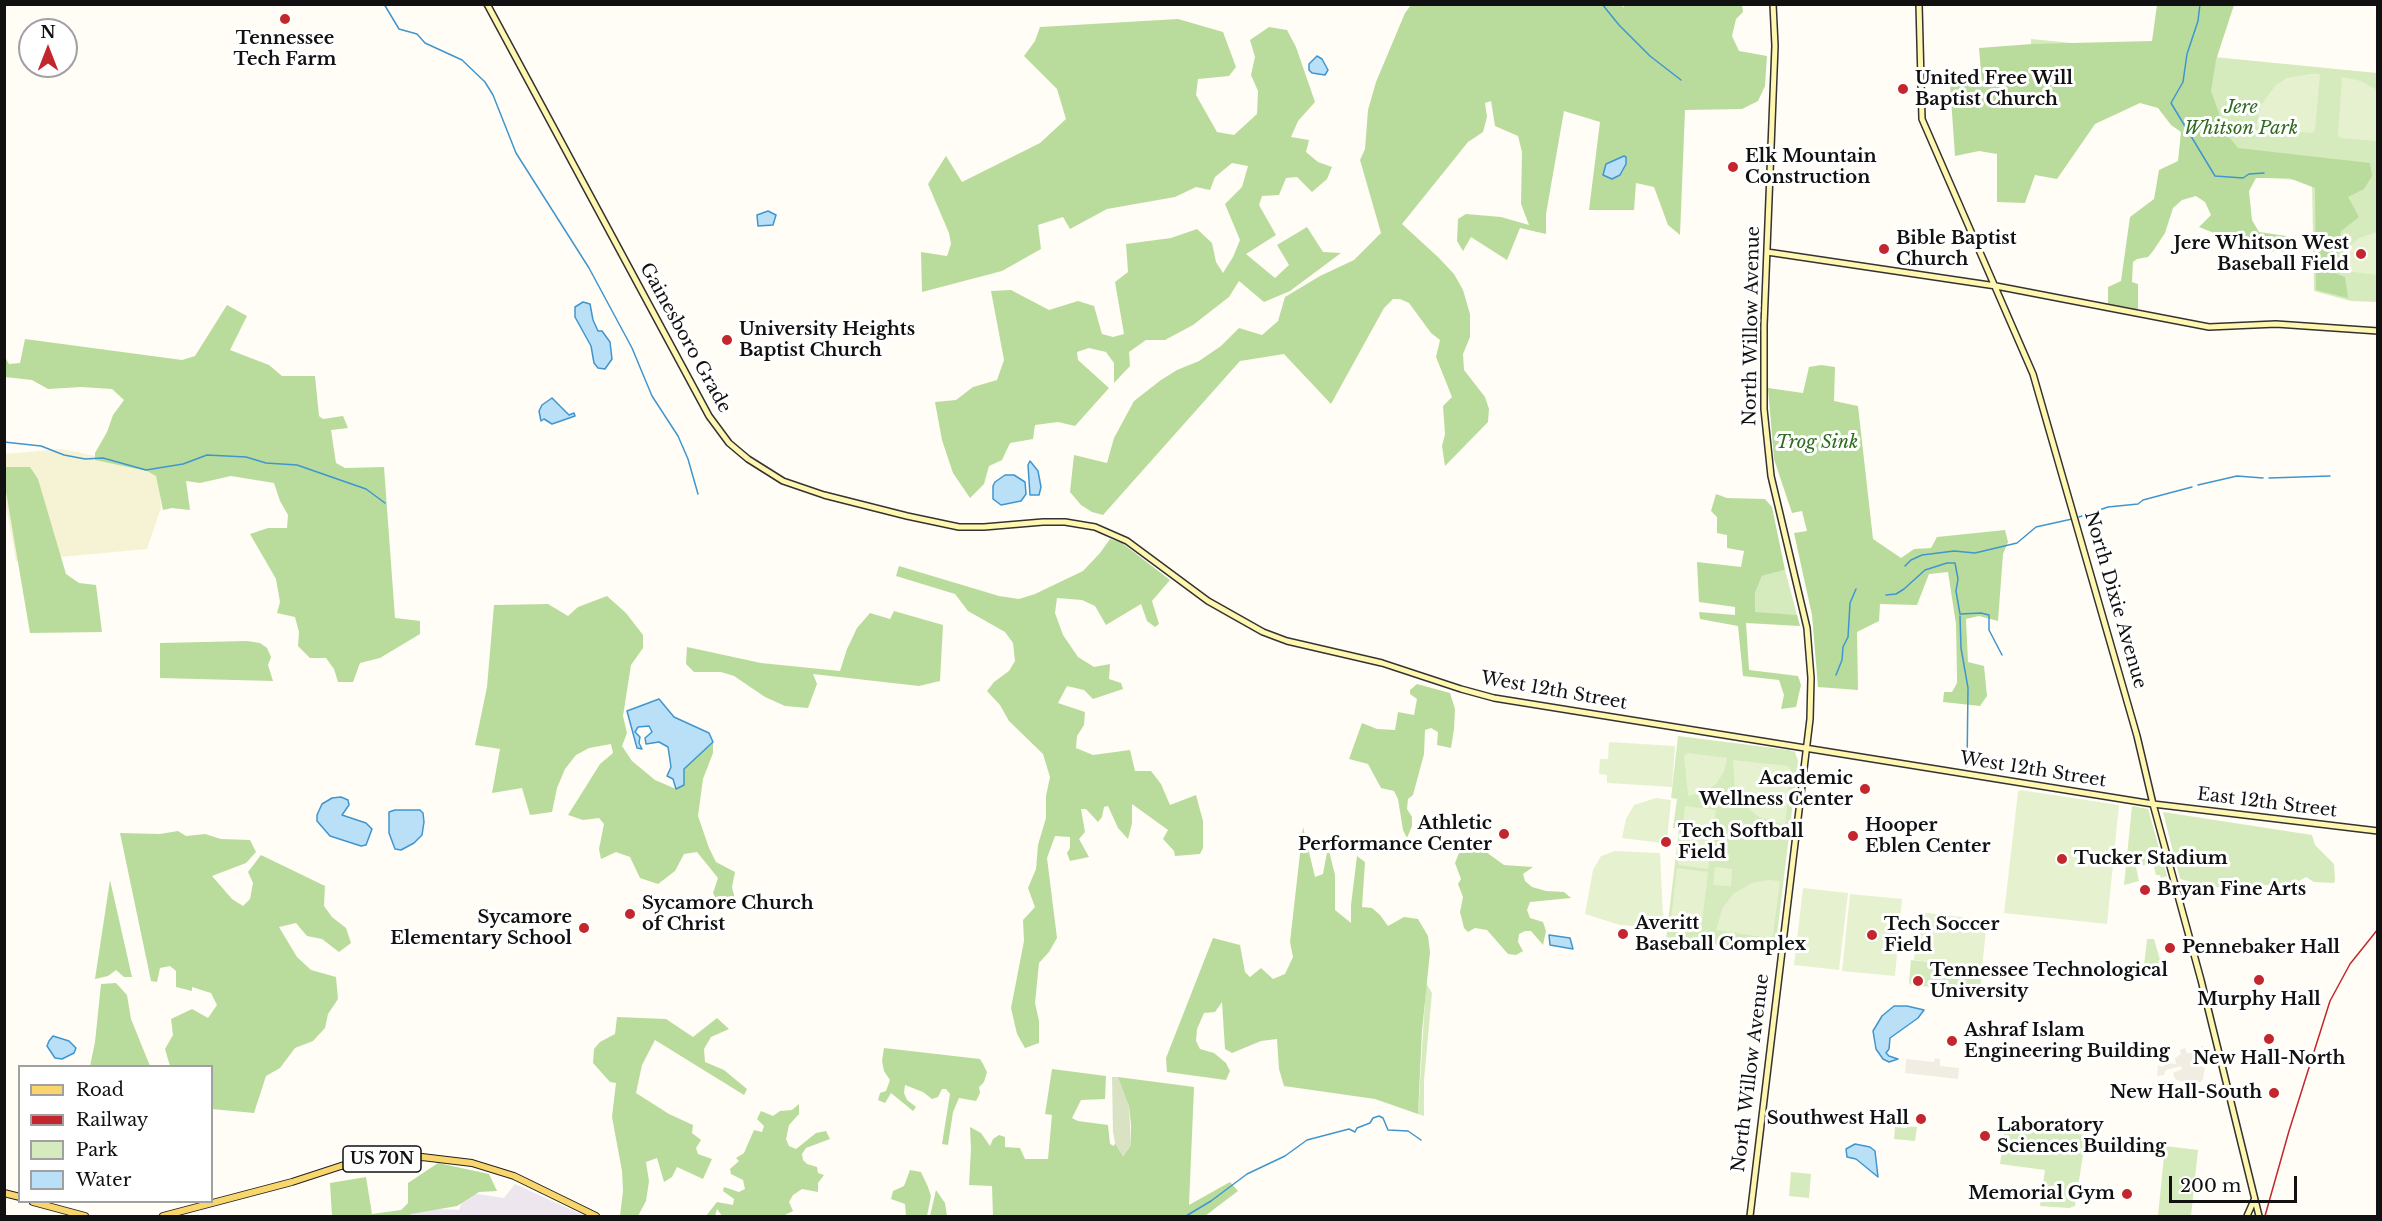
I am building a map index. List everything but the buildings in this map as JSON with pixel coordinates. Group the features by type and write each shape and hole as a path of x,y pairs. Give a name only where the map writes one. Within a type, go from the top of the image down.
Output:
{"main road":[{"name":"Gainesboro Grade","path":"487,4 692,387 729,443 758,466 803,489 936,523 984,527"},
{"name":"North Willow Avenue","path":"1750,1216 1806,749 1811,678 1807,633 1771,477 1766,438 1763,384 1775,46 1773,4"},
{"name":"North Dixie Avenue","path":"1919,4 1922,119 1996,286 2040,395 2137,736 2259,1216"},
{"path":"1767,252 1996,286 2209,327 2276,324 2378,332"},
{"name":"West 12th Street","path":"984,527 1043,522 1065,522 1095,527 1127,541 1208,601 1263,632 1287,641 1382,663 1461,689 1505,699 2153,804"},
{"name":"East 12th Street","path":"2153,804 2378,831"},
{"name":"US 70N","path":"213,1203 341,1166 377,1159 422,1157 472,1163 504,1172 536,1185 596,1216"},
{"path":"2247,1216 2254,1198"},
{"path":"37,1203 86,1216"},
{"name":"US 70N","path":"164,1216 213,1203"}],"shaded area":[{"path":"62,449 158,469 161,508 147,549 16,561 5,501 4,454"},
{"path":"2201,1046 2206,1051 2208,1048 2212,1050 2214,1059 2194,1063 2205,1068 2201,1082 2184,1083 2175,1079 2173,1073 2182,1069 2181,1066 2166,1070 2164,1075 2157,1076 2158,1065 2162,1067 2167,1063 2176,1064 2175,1058 2181,1054 2180,1050 2185,1048 2187,1053 2194,1053 2196,1059 2208,1056 2202,1052"},
{"path":"1935,1058 1940,1059 1940,1066 1959,1068 1958,1079 1905,1073 1906,1059 1934,1062"},
{"path":"515,1184 585,1216 404,1216 406,1208 459,1210 465,1192 504,1198"}],"green space":[{"path":"1617,4 1624,7 1625,4 1742,5 1743,12 1736,19 1732,36 1739,51 1767,56 1765,86 1758,101 1742,109 1685,110 1680,235 1668,225 1654,187 1636,183 1634,210 1589,210 1600,122 1564,111 1546,214 1546,234 1520,228 1507,260 1471,237 1463,251 1457,241 1458,219 1466,214 1501,217 1529,225 1521,204 1522,152 1518,136 1495,126 1491,101 1485,103 1487,117 1483,132 1468,142 1402,224 1454,274 1463,290 1470,314 1470,337 1463,354 1464,370 1485,397 1489,409 1488,422 1445,466 1442,446 1445,434 1443,406 1452,397 1436,357 1440,340 1431,333 1409,303 1393,299 1384,308 1331,404 1284,354 1240,361 1103,515 1092,512 1081,505 1070,492 1074,455 1107,463 1114,438 1134,401 1161,380 1199,361 1221,346 1239,328 1262,335 1278,321 1285,297 1320,276 1354,260 1381,233 1360,160 1365,149 1368,110 1376,82 1405,13 1411,5"},
{"path":"2157,5 2234,5 2216,60 2211,91 2226,133 2238,148 2370,163 2372,176 2364,189 2348,197 2359,217 2341,231 2335,273 2345,277 2348,298 2316,290 2315,188 2289,178 2256,178 2249,191 2252,220 2259,232 2286,236 2285,252 2256,250 2199,227 2211,215 2205,202 2196,196 2182,200 2173,208 2165,233 2153,251 2148,257 2133,262 2132,282 2138,284 2138,310 2108,304 2108,287 2121,281 2130,217 2154,199 2159,170 2178,161 2181,132 2171,125 2158,108 2140,103 2095,124 2057,179 2035,175 2025,203 1997,202 1997,154 1979,151 1955,156 1950,84 1982,84 1979,48 2032,44 2152,41"},
{"path":"1178,19 1223,32 1236,67 1229,76 1198,79 1196,95 1217,132 1234,135 1257,114 1258,91 1251,75 1255,57 1250,40 1269,27 1287,30 1296,47 1315,102 1298,121 1291,137 1309,140 1306,152 1318,162 1332,167 1327,179 1312,192 1297,177 1286,178 1279,195 1262,196 1259,205 1276,235 1246,254 1275,278 1289,265 1277,245 1307,227 1323,252 1341,253 1290,291 1264,302 1239,281 1229,297 1193,325 1165,340 1146,340 1129,352 1130,366 1114,383 1114,363 1106,352 1089,348 1077,352 1078,360 1109,388 1075,426 1058,422 1035,425 1033,439 1010,443 1002,460 989,466 984,484 970,498 953,473 942,440 935,402 956,400 973,387 997,380 1004,360 991,291 1011,290 1049,310 1078,301 1094,306 1102,334 1113,337 1124,334 1115,282 1128,272 1126,244 1171,238 1197,229 1212,243 1216,262 1223,273 1240,240 1225,204 1242,187 1248,166 1232,163 1215,177 1210,190 1196,187 1175,197 1107,209 1070,229 1063,217 1038,225 1041,249 1002,271 922,292 921,252 947,256 951,244 949,233 928,184 946,156 962,182 1040,143 1066,119 1057,89 1024,56 1035,41 1040,27"},
{"name":"Jere Whitson Park","path":"2031,39 2377,73 2377,302 2351,301 2314,291 2312,181 2252,177 2183,132 2163,103 2137,98 2033,142"},
{"path":"2320,74 2315,130 2312,133 2256,127 2261,105 2276,85 2287,78"},
{"path":"2342,77 2361,81 2377,90 2377,141 2338,136"},
{"name":"Jere Whitson West Baseball Field","path":"2377,232 2377,275 2340,270 2342,260 2351,245 2359,238"},
{"path":"227,305 247,316 230,350 269,365 282,376 315,376 319,416 323,419 343,416 348,428 331,430 336,463 345,468 384,467 395,618 420,621 420,634 380,658 360,663 353,682 338,682 334,669 326,658 310,658 298,646 299,632 295,617 277,613 280,602 276,579 250,534 268,528 287,528 288,515 274,483 231,476 200,483 186,481 190,510 172,508 163,510 156,476 147,471 95,460 95,453 107,432 113,415 124,400 112,389 81,387 48,389 32,380 5,377 5,357 9,364 20,363 25,339 182,360 195,356"},
{"name":"Trog Sink","path":"1821,365 1835,367 1834,401 1858,406 1873,539 1901,558 1914,549 1931,548 1937,537 2005,530 2008,542 2003,554 1998,621 1979,616 1966,619 1968,662 1984,666 1987,696 1980,706 1943,702 1944,692 1952,692 1957,683 1956,624 1948,572 1929,574 1917,605 1880,604 1879,621 1857,632 1858,690 1818,687 1812,615 1794,533 1807,531 1802,511 1792,513 1774,459 1768,388 1803,393 1809,367"},
{"path":"4,467 30,467 38,479 66,574 79,583 96,585 102,632 30,633 5,486"},
{"path":"1716,494 1727,498 1765,499 1772,507 1785,570 1762,576 1755,593 1755,612 1797,615 1800,626 1746,623 1749,670 1798,676 1801,685 1796,707 1781,709 1784,695 1779,680 1743,676 1738,626 1700,619 1699,612 1735,615 1735,607 1699,602 1697,562 1741,567 1744,551 1727,548 1727,535 1717,533 1717,517 1711,511"},
{"path":"1110,539 1122,543 1170,580 1152,601 1159,624 1155,627 1147,621 1141,604 1106,625 1095,606 1082,600 1057,598 1055,613 1063,635 1078,657 1094,667 1110,664 1109,679 1121,683 1123,689 1093,699 1084,690 1067,686 1058,703 1085,712 1084,725 1077,736 1076,748 1093,755 1130,750 1135,771 1151,771 1161,784 1170,805 1196,795 1203,821 1203,848 1200,854 1175,856 1174,851 1163,839 1168,830 1132,804 1132,823 1128,839 1118,828 1108,806 1104,807 1102,817 1098,822 1086,809 1081,809 1085,832 1079,839 1089,857 1070,861 1067,853 1070,848 1070,837 1055,836 1047,858 1057,938 1039,963 1035,1003 1039,1021 1039,1043 1025,1048 1017,1034 1011,1008 1024,941 1023,920 1035,907 1028,888 1036,869 1038,845 1046,818 1046,796 1050,777 1043,754 1009,721 1000,705 987,691 994,682 1009,671 1015,661 1013,643 1005,632 968,611 955,594 896,576 899,566 999,596 1019,599 1035,594 1083,571"},
{"path":"1785,570 1797,615 1755,613 1755,593 1762,576"},
{"path":"607,596 626,613 643,635 643,648 631,665 623,716 627,733 622,746 632,761 655,780 676,789 684,785 684,769 713,742 713,753 703,779 698,816 716,862 735,872 732,887 735,899 727,906 718,902 713,893 718,878 697,852 684,854 675,871 658,884 640,878 630,857 616,852 601,859 599,849 604,824 599,818 583,820 568,815 600,764 613,753 611,744 589,748 576,755 565,769 557,788 552,812 530,815 522,788 492,793 500,749 475,745 487,687 494,605 548,604 568,616 578,607"},
{"path":"894,611 943,625 940,681 919,686 813,674 817,684 808,708 785,706 765,697 734,676 721,672 694,672 686,664 687,647 761,663 840,671 857,628 870,613 890,619"},
{"path":"247,641 260,643 267,648 271,657 268,665 273,681 160,678 160,643"},
{"path":"1417,684 1450,693 1455,709 1454,729 1451,748 1437,745 1438,732 1431,728 1425,730 1424,754 1413,795 1408,799 1407,809 1412,817 1412,826 1407,838 1394,791 1381,788 1368,764 1349,759 1362,723 1377,729 1395,730 1398,712 1414,715 1417,699 1410,694 1410,690"},
{"path":"1678,736 1795,752 1798,761 1775,951 1666,939 1679,829 1673,828 1677,799 1671,798"},
{"path":"1609,742 1675,746 1672,787 1607,783 1607,775 1599,774 1600,759 1608,759"},
{"path":"1688,753 1727,758 1724,772 1716,784 1704,792 1688,796 1684,756"},
{"path":"1733,760 1788,766 1791,770 1785,825 1759,817 1744,805 1735,787"},
{"name":"Tucker Stadium","path":"2020,790 2119,805 2107,924 2004,913"},
{"name":"Tech Softball Field","path":"1656,798 1671,800 1667,840 1662,843 1622,838 1626,819 1634,805"},
{"path":"1685,806 1716,810 1708,869 1678,865"},
{"path":"2132,806 2148,809 2167,876 2161,878 2160,875 2156,875 2153,863 2136,867 2139,881 2124,885"},
{"path":"2163,812 2312,835 2315,845 2334,864 2334,883 2314,882 2306,877 2294,884 2198,888 2192,882 2180,879"},
{"path":"1303,827 1315,877 1323,874 1328,847 1335,875 1335,910 1351,923 1357,856 1365,862 1362,907 1372,908 1388,926 1404,917 1418,919 1428,936 1430,952 1422,1031 1418,1114 1375,1099 1284,1086 1279,1069 1277,1039 1261,1041 1232,1053 1225,1049 1222,1002 1215,1012 1204,1013 1197,1029 1196,1041 1200,1049 1214,1053 1226,1063 1230,1071 1226,1080 1167,1072 1166,1058 1213,938 1240,945 1245,972 1250,977 1261,968 1273,979 1285,974 1293,957 1290,942"},
{"path":"178,831 186,836 205,834 221,839 250,840 256,852 246,863 212,876 232,899 243,906 250,899 253,883 248,872 261,855 325,886 324,906 332,917 346,928 351,943 339,952 322,939 307,936 296,923 279,927 297,957 311,970 336,977 338,999 328,1014 325,1028 313,1041 295,1048 280,1068 266,1076 254,1113 213,1109 213,1065 170,1065 165,1049 173,1035 171,1019 192,1009 208,1018 217,1005 211,993 192,987 192,991 176,987 176,971 170,966 160,968 157,982 151,981 120,833 160,834"},
{"path":"1468,839 1504,865 1533,867 1523,874 1525,881 1532,887 1564,892 1571,898 1530,902 1527,910 1530,918 1543,922 1546,931 1543,945 1531,931 1525,931 1519,934 1518,942 1523,951 1516,955 1508,954 1487,930 1475,928 1468,932 1464,928 1460,912 1463,897 1458,884 1461,879 1455,863 1461,848"},
{"name":"Averitt Baseball Complex","path":"1615,851 1660,853 1663,916 1662,923 1657,928 1620,925 1585,914 1593,870 1601,856"},
{"path":"1715,867 1732,869 1731,886 1713,885"},
{"path":"1677,868 1708,872 1701,931 1670,928"},
{"path":"110,880 132,977 124,977 116,970 108,976 95,979"},
{"path":"1768,880 1780,881 1773,935 1769,938 1716,930 1722,909 1733,894 1752,883"},
{"name":"Tech Soccer Field","path":"1803,888 1848,893 1839,970 1794,965"},
{"name":"Tech Soccer Field","path":"1850,894 1902,899 1895,976 1842,971"},
{"path":"1919,912 1987,920 1982,968 1914,960"},
{"path":"2147,939 2154,939 2161,963 2156,965 2155,977 2143,975"},
{"path":"1911,960 1982,968 1980,990 1978,992 1912,985 1909,983"},
{"path":"116,983 127,995 131,1019 150,1065 90,1065 101,984"},
{"path":"1426,983 1432,993 1424,1080 1424,1116 1418,1114"},
{"path":"617,1017 666,1019 693,1037 717,1018 729,1029 711,1037 704,1049 705,1062 724,1070 747,1089 744,1095 655,1040 642,1065 636,1093 669,1114 693,1125 692,1133 701,1140 696,1148 698,1154 712,1159 703,1179 677,1167 672,1177 664,1182 657,1158 646,1162 649,1181 646,1201 638,1216 620,1216 623,1191 622,1171 612,1117 616,1083 610,1082 593,1063 594,1049 600,1042 615,1034"},
{"path":"884,1048 980,1059 987,1072 984,1082 979,1087 980,1093 976,1101 959,1098 953,1112 948,1145 942,1144 950,1094 946,1089 942,1089 938,1097 932,1099 923,1092 905,1085 904,1093 907,1100 916,1107 913,1111 891,1093 885,1103 878,1100 880,1093 886,1091 890,1080 884,1071 882,1061"},
{"path":"1052,1069 1106,1076 1105,1099 1081,1100 1072,1118 1108,1125 1110,1144 1114,1146 1115,1143 1123,1156 1131,1145 1131,1125 1129,1106 1118,1084 1118,1077 1194,1087 1189,1205 1230,1182 1238,1191 1205,1216 993,1216 992,1186 969,1185 970,1127 981,1133 990,1146 993,1139 999,1135 1005,1137 1005,1147 1020,1148 1025,1159 1048,1159 1052,1115 1045,1114"},
{"path":"1112,1077 1118,1077 1129,1106 1131,1145 1123,1156 1115,1143 1113,1132"},
{"path":"799,1104 799,1114 789,1125 786,1139 789,1146 796,1149 816,1133 826,1131 830,1139 806,1148 802,1154 807,1164 817,1167 818,1173 824,1175 818,1183 818,1192 802,1189 793,1195 789,1202 793,1211 783,1216 722,1216 717,1209 715,1216 706,1216 717,1202 733,1205 734,1199 723,1191 724,1187 739,1192 745,1189 743,1180 731,1174 730,1169 739,1161 736,1158 744,1153 754,1130 762,1132 764,1126 757,1119 761,1111 773,1116 780,1111 792,1110"},
{"path":"1907,1126 1917,1127 1915,1141 1894,1139 1895,1127 1907,1128"},
{"path":"2005,1126 2086,1135 2075,1206 2069,1208 2040,1206 2045,1170 2000,1164"},
{"path":"2165,1146 2198,1150 2191,1216 2158,1216"},
{"path":"438,1163 489,1174 497,1191 479,1192 457,1206 409,1216 332,1216 330,1183 366,1177 372,1214 401,1210 408,1203 408,1183"},
{"path":"910,1170 921,1172 928,1187 931,1196 927,1216 906,1216 905,1204 891,1199 893,1191 904,1186"},
{"path":"1791,1172 1811,1174 1809,1198 1789,1196"},
{"path":"936,1190 945,1203 947,1216 930,1216"}],"water":[{"path":"1317,56 1322,59 1328,70 1325,75 1312,73 1309,70 1309,64"},
{"path":"1624,156 1626,164 1620,175 1612,179 1603,175 1606,164"},
{"path":"768,211 776,215 773,225 758,226 757,215"},
{"path":"583,302 590,304 598,331 602,331 610,342 612,359 605,369 598,368 594,363 591,346 575,317 575,307"},
{"path":"552,398 569,415 574,413 575,416 552,424 544,419 541,421 539,411 542,405"},
{"path":"1030,461 1038,471 1041,487 1039,495 1030,495 1028,465"},
{"path":"1005,475 1014,475 1025,482 1026,494 1021,501 1001,505 993,499 995,482"},
{"path":"659,699 674,717 709,733 713,742 684,769 684,785 676,789 673,779 667,776 671,767 668,747 659,742 646,744 645,738 652,732 649,726 638,727 635,732 640,737 639,743 642,749 637,748 627,711"},
{"path":"341,797 348,800 349,805 342,815 366,823 372,829 366,845 361,846 330,836 317,821 322,804 332,798"},
{"path":"420,810 423,813 422,835 414,843 401,850 395,849 389,833 389,812"},
{"path":"1549,935 1570,938 1573,949 1550,945"},
{"path":"1894,1006 1924,1010 1918,1018 1890,1038 1889,1049 1886,1053 1898,1059 1889,1062 1883,1059 1876,1049 1873,1031 1882,1016"},
{"path":"53,1036 69,1041 76,1048 74,1053 62,1059 55,1058 47,1046"},
{"path":"1855,1144 1870,1147 1875,1151 1878,1177 1856,1159 1847,1157 1846,1149"}],"waterway":[{"path":"384,4 399,29 417,34 425,43 462,60 485,82 493,95 516,153 589,268 632,348 652,396 678,436 688,459 698,494"},
{"path":"1602,4 1650,56 1681,80"},
{"path":"2200,4 2198,21 2187,54 2183,82 2171,103 2215,176 2243,178 2249,174 2264,173"},
{"path":"4,442 41,446 64,455 85,459 103,458 146,470 183,464 207,455 246,457 266,463 297,465 366,489 385,503"},
{"path":"2198,485 2237,476 2263,478"},
{"path":"2269,478 2330,476"},
{"path":"2079,517 2108,507 2138,504 2143,500 2192,487"},
{"path":"1905,566 1922,555 1954,551 1975,553 2017,543 2036,527 2072,519"},
{"path":"1886,595 1896,594 1904,589 1925,570 1947,563 1955,563 1960,614 1989,615 1989,630 2002,655"},
{"path":"1836,675 1848,637 1850,603 1856,589"},
{"path":"1960,616 1961,648 1968,688 1967,767"},
{"path":"1186,1216 1211,1201 1247,1174 1285,1156 1307,1140 1349,1129 1355,1132 1357,1128 1370,1123 1373,1118 1379,1116 1383,1118 1388,1130 1408,1131 1421,1140"}],"railway":[{"path":"2265,1216 2330,1001 2350,964 2378,929"}],"place":[{"name":"Tennessee Tech Farm","path":"285,19"},
{"name":"United Free Will Baptist Church","path":"1903,89"},
{"name":"Elk Mountain Construction","path":"1733,167"},
{"name":"Bible Baptist Church","path":"1884,249"},
{"name":"Jere Whitson West Baseball Field","path":"2361,254"},
{"name":"University Heights Baptist Church","path":"727,340"},
{"name":"Academic Wellness Center","path":"1865,789"},
{"name":"Athletic Performance Center","path":"1504,834"},
{"name":"Hooper Eblen Center","path":"1853,836"},
{"name":"Tech Softball Field","path":"1666,842"},
{"name":"Tucker Stadium","path":"2062,859"},
{"name":"Bryan Fine Arts","path":"2145,890"},
{"name":"Sycamore Church of Christ","path":"630,914"},
{"name":"Sycamore Elementary School","path":"584,928"},
{"name":"Averitt Baseball Complex","path":"1623,934"},
{"name":"Tech Soccer Field","path":"1872,935"},
{"name":"Pennebaker Hall","path":"2170,948"},
{"name":"Murphy Hall","path":"2259,980"},
{"name":"Tennessee Technological University","path":"1918,981"},
{"name":"New Hall-North","path":"2269,1039"},
{"name":"Ashraf Islam Engineering Building","path":"1952,1041"},
{"name":"New Hall-South","path":"2274,1093"},
{"name":"Southwest Hall","path":"1921,1119"},
{"name":"Laboratory Sciences Building","path":"1985,1136"},
{"name":"Memorial Gym","path":"2127,1194"}]}
